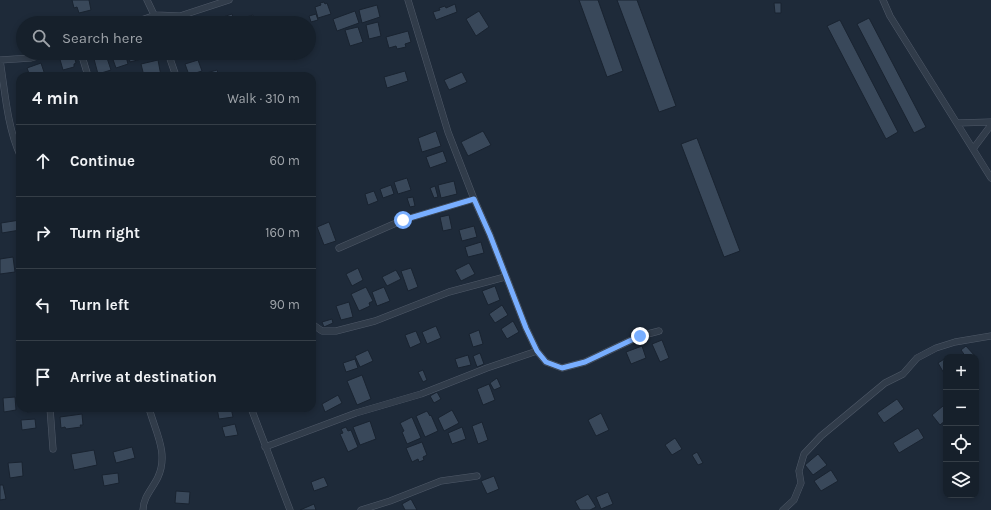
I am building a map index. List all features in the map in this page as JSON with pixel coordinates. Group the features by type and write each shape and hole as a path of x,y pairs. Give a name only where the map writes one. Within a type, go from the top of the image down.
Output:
{"street":[{"path":"147,0 156,16 180,16 229,0"},
{"path":"408,0 448,132 474,199 490,235 505,277 537,351 546,362 562,368 585,362 640,336 659,331"},
{"path":"883,0 890,16 991,178"},
{"path":"16,59 0,60 10,122 16,145"},
{"path":"82,60 87,72"},
{"path":"170,60 175,72"},
{"path":"957,123 991,122"},
{"path":"973,149 991,125"},
{"path":"339,248 403,220 474,199"},
{"path":"316,327 322,331 336,331 375,321 449,292 505,277"},
{"path":"783,510 794,500 801,483 799,471 804,454 821,436 885,383 903,374 916,358 936,348 955,342 991,336"},
{"path":"265,447 356,413 421,394 487,368 537,351"},
{"path":"50,412 53,449"},
{"path":"143,510 148,494 162,467 160,440 150,412"},
{"path":"252,412 290,510"},
{"path":"361,510 390,501 441,481 477,476"}],"building":[{"path":"72,0 89,0 91,10 79,13 77,7 74,8"},
{"path":"579,0 598,0 623,71 607,77"},
{"path":"617,0 637,0 676,106 659,112"},
{"path":"324,2 325,4 327,3 331,14 318,18 315,7"},
{"path":"774,3 781,3 781,13 775,13"},
{"path":"455,4 457,12 436,20 433,12 440,10 439,8 445,6 446,8"},
{"path":"377,5 380,17 362,23 359,10"},
{"path":"355,11 359,23 337,31 333,19"},
{"path":"479,11 489,27 476,36 466,19"},
{"path":"316,14 318,20 316,21 316,16 309,16"},
{"path":"869,18 926,127 914,133 857,24"},
{"path":"840,20 898,132 886,139 827,26"},
{"path":"378,22 381,36 369,39 366,25"},
{"path":"358,27 363,42 350,46 345,30"},
{"path":"408,31 411,42 405,44 406,47 397,49 396,46 389,48 386,37"},
{"path":"60,60 75,60 76,63 74,64 74,67 63,70"},
{"path":"94,60 108,60 111,70 97,72"},
{"path":"113,60 127,60 128,64 116,68"},
{"path":"158,60 160,72 143,72 141,64"},
{"path":"198,60 202,71 188,72 185,64"},
{"path":"41,63 44,72 28,72 27,68"},
{"path":"405,71 408,81 387,88 384,77"},
{"path":"462,72 467,82 449,90 444,80"},
{"path":"436,131 441,146 422,152 418,138"},
{"path":"483,131 491,145 468,156 461,142"},
{"path":"697,138 740,251 724,257 681,144"},
{"path":"443,151 447,162 430,168 426,157"},
{"path":"407,178 411,190 398,194 394,182"},
{"path":"454,181 457,194 441,198 438,185"},
{"path":"391,185 394,194 383,198 380,189"},
{"path":"435,186 438,197 434,198 430,188"},
{"path":"374,191 378,201 368,205 365,194"},
{"path":"413,197 415,206 410,207 407,198"},
{"path":"449,215 452,229 443,231 440,217"},
{"path":"16,221 16,231 2,233 1,223"},
{"path":"329,222 336,241 324,245 317,227"},
{"path":"474,226 477,237 462,241 459,230"},
{"path":"481,242 484,253 468,257 465,247"},
{"path":"13,257 15,272 0,274 0,259"},
{"path":"469,263 475,274 461,281 455,270"},
{"path":"358,268 363,280 352,286 346,274"},
{"path":"411,268 418,287 408,291 401,271"},
{"path":"396,270 401,279 387,286 382,277"},
{"path":"495,286 500,300 488,305 482,291"},
{"path":"366,287 373,301 369,303 370,306 359,311 351,294"},
{"path":"384,287 390,301 377,306 372,292"},
{"path":"349,302 353,317 341,320 336,306"},
{"path":"502,305 508,315 495,323 489,314"},
{"path":"332,319 333,323 324,327 322,322"},
{"path":"513,321 519,332 507,339 501,329"},
{"path":"436,326 441,338 427,344 422,332"},
{"path":"479,330 483,344 473,347 469,334"},
{"path":"416,331 421,343 410,348 405,335"},
{"path":"662,340 669,358 660,362 652,344"},
{"path":"642,346 646,358 631,364 626,352"},
{"path":"966,346 973,354 964,354 961,350"},
{"path":"368,350 373,361 360,367 355,356"},
{"path":"480,353 484,364 477,367 473,356"},
{"path":"468,355 471,365 458,368 455,359"},
{"path":"355,359 358,368 346,372 343,363"},
{"path":"943,360 943,372 938,363"},
{"path":"423,370 427,380 423,382 418,372"},
{"path":"362,375 371,399 357,405 347,381"},
{"path":"497,378 501,387 494,390 490,383"},
{"path":"489,384 495,400 483,405 477,389"},
{"path":"437,392 441,399 434,403 430,396"},
{"path":"338,395 342,403 325,412 322,404"},
{"path":"15,397 16,410 4,412 3,398"},
{"path":"897,399 904,409 884,423 877,413"},
{"path":"943,406 943,422 940,425 932,415"},
{"path":"452,410 459,423 444,431 438,418"},
{"path":"427,411 430,416 431,415 438,431 425,437 416,416"},
{"path":"218,412 232,412 233,417 219,419"},
{"path":"601,413 609,430 596,436 588,420"},
{"path":"82,414 83,425 80,425 81,427 66,429 65,427 61,428 60,417"},
{"path":"412,417 421,438 407,444 402,432 404,431 400,423"},
{"path":"35,419 36,428 22,430 21,420"},
{"path":"370,421 376,439 360,445 353,427"},
{"path":"482,422 488,440 478,444 472,426"},
{"path":"235,424 238,435 225,437 222,427"},
{"path":"346,427 348,431 351,430 358,447 348,452 340,434 343,433 341,429"},
{"path":"462,427 466,439 452,444 448,433"},
{"path":"918,428 924,438 899,453 893,443"},
{"path":"675,438 682,449 672,455 665,445"},
{"path":"422,442 427,455 423,457 424,460 419,462 418,459 412,462 406,448"},
{"path":"132,447 135,458 116,463 113,452"},
{"path":"94,450 97,465 74,470 71,454"},
{"path":"697,452 703,463 698,465 692,455"},
{"path":"818,454 827,465 813,475 805,465"},
{"path":"22,462 23,476 10,478 8,463"},
{"path":"831,470 838,481 821,491 814,481"},
{"path":"118,473 119,483 104,486 102,475"},
{"path":"494,476 499,489 487,494 481,481"},
{"path":"324,477 328,486 314,491 311,482"},
{"path":"0,485 3,485 6,499 0,500"},
{"path":"176,491 190,492 189,504 175,503"},
{"path":"608,492 613,504 601,509 596,497"},
{"path":"588,494 596,507 590,510 580,510 575,501"},
{"path":"411,499 417,510 405,510 402,504"},
{"path":"314,504 316,510 300,510"}],"route":[{"path":"403,220 474,199 490,235 526,328 537,351 546,362 562,368 585,362 640,336"}]}
